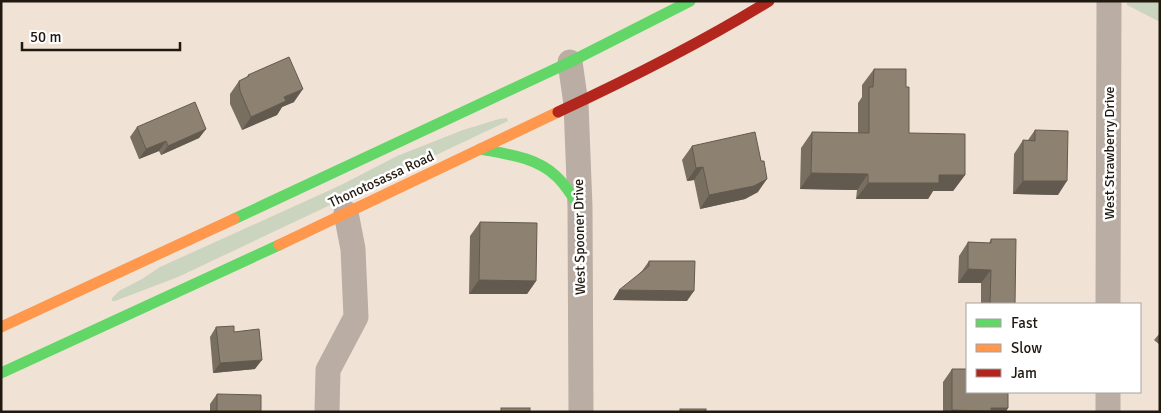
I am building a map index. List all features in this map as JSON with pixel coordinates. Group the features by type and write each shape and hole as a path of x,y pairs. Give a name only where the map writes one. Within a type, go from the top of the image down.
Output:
{"main road":[{"name":"Thonotosassa Road","path":"1,327 570,62 690,1"},
{"name":"Thonotosassa Road","path":"1,374 576,104 682,52 769,1"},
{"path":"480,149 521,157 539,165 556,176 580,207"}],"street":[{"name":"West Strawberry Drive","path":"1108,303 1109,1"},
{"name":"West Spooner Drive","path":"570,62 576,104 580,207 581,412"},
{"path":"327,412 328,370 356,317 353,249 346,212"},
{"path":"1108,393 1108,412"}],"green space":[{"path":"1127,1 1160,1 1160,22 1127,5"},
{"path":"507,118 508,121 178,277 112,301 112,298 119,291 160,267 341,185 397,156 463,130"}],"building":[{"path":"289,57 303,89 284,97 286,101 251,117 240,91 239,81 248,75"},
{"path":"874,69 906,69 906,87 909,87 909,133 965,134 965,175 939,175 939,183 868,183 868,174 811,173 812,132 869,133 869,87 873,87"},
{"path":"195,102 206,129 168,146 166,141 146,149 137,127"},
{"path":"1035,130 1068,131 1067,181 1023,181 1023,140 1035,141"},
{"path":"755,132 761,161 764,161 767,179 754,186 709,195 703,167 696,168 692,146"},
{"path":"480,222 537,223 536,281 479,280"},
{"path":"991,239 1016,239 1015,303 990,303 991,270 968,269 968,242 991,243"},
{"path":"649,261 695,261 694,291 619,290 649,266"},
{"path":"234,326 234,332 259,329 262,360 220,363 216,327"},
{"path":"952,369 966,369 966,393 1008,393 1008,408 991,408 991,411 952,410"},
{"path":"217,394 261,395 261,412 217,412"},
{"path":"501,408 530,408 530,412 501,412"},
{"path":"680,409 706,409 706,412 680,412"}],"traffic: fast":[{"path":"234,219 570,62 690,1"},
{"path":"480,149 520,157 539,164 560,180 580,207"},
{"path":"1,373 279,245"}],"traffic: slow":[{"path":"279,245 558,112"},
{"path":"1,327 234,219"}],"traffic: jam":[{"path":"558,112 665,59 769,1"}]}
